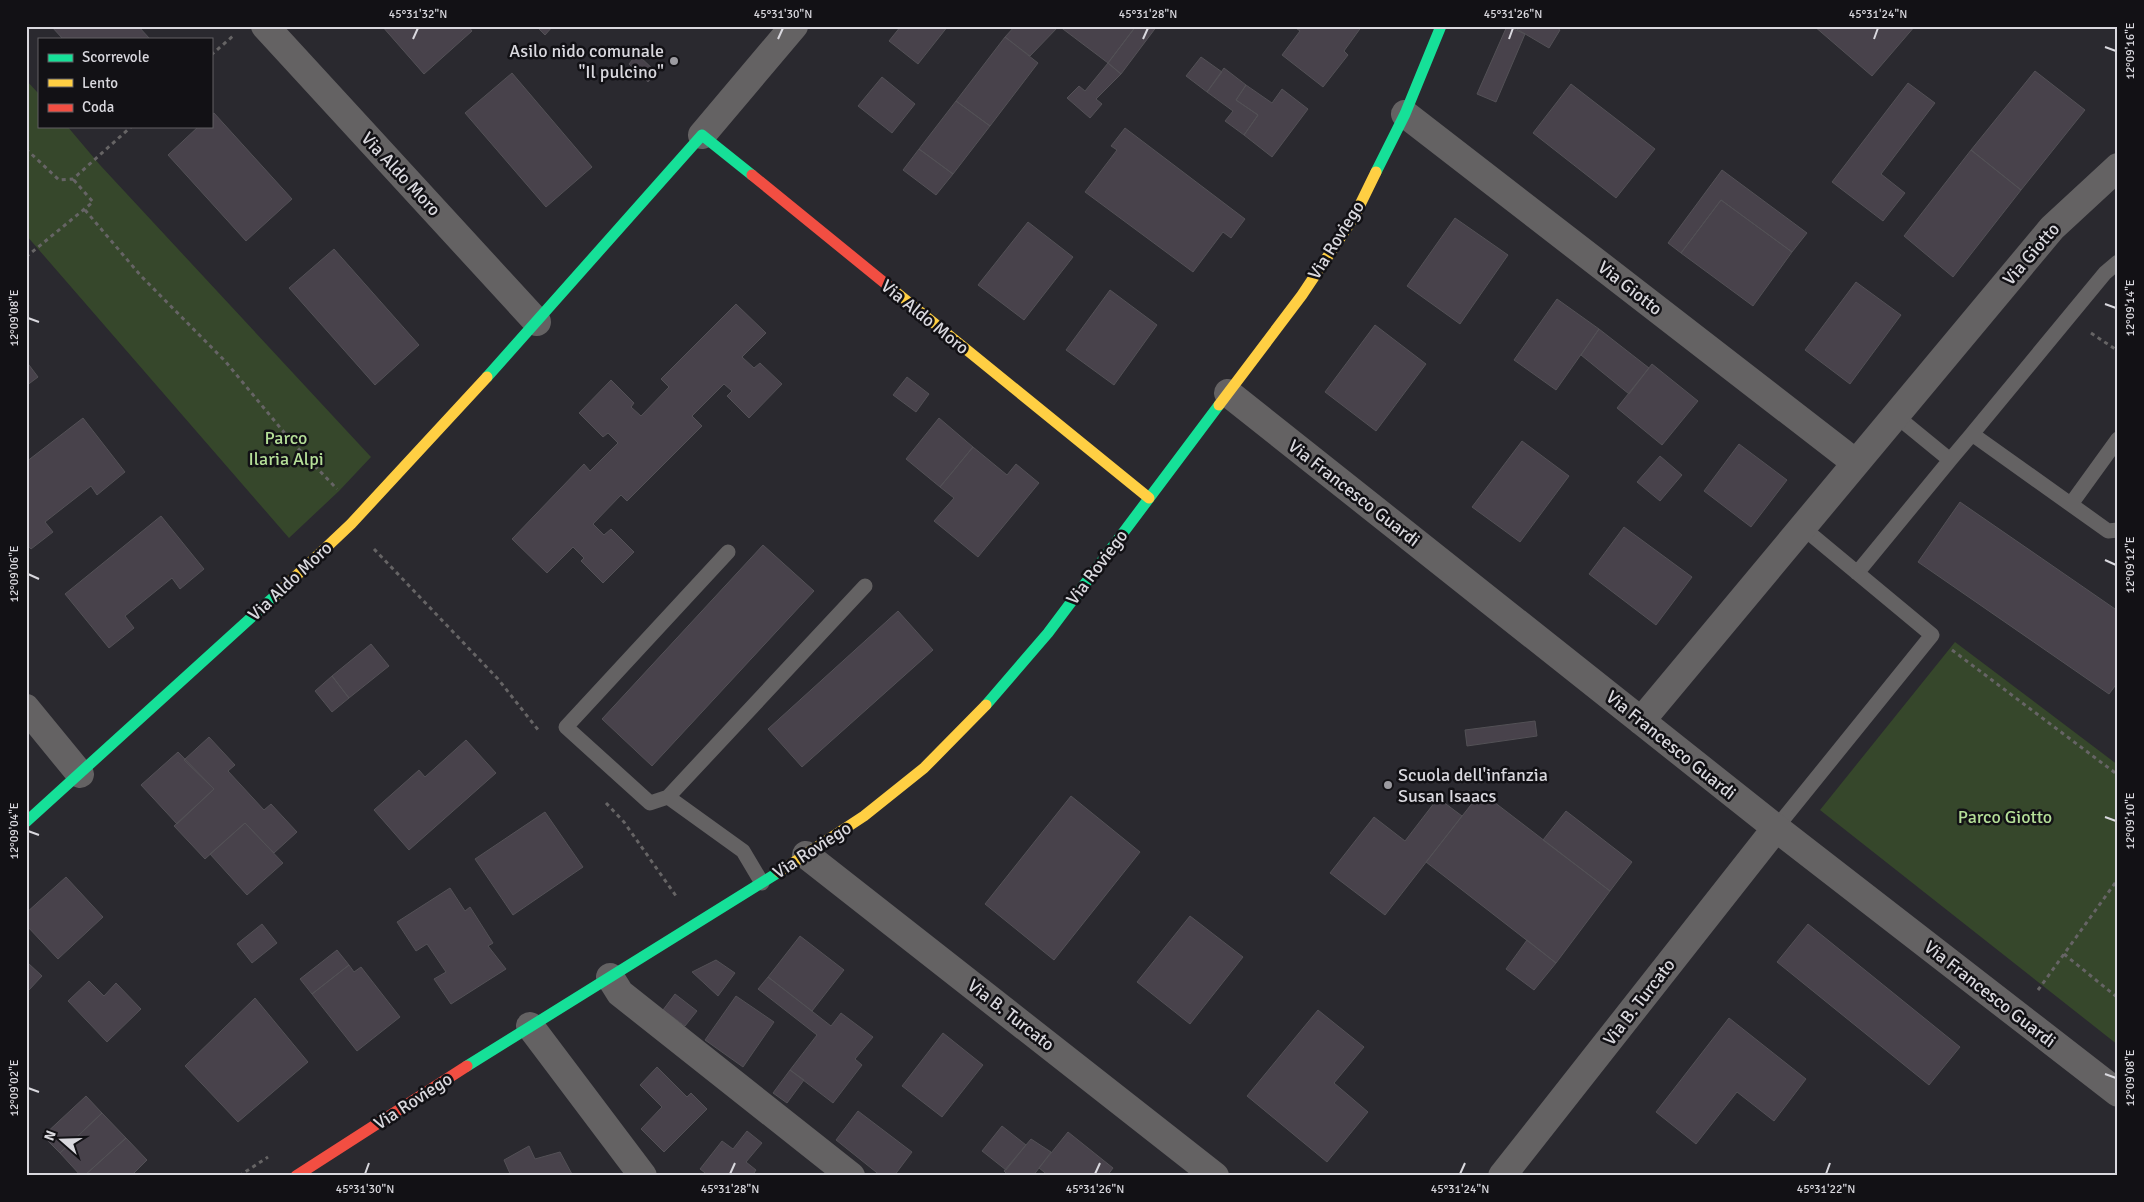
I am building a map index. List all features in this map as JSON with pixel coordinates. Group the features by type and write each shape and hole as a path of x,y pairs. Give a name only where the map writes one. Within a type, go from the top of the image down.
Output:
{"street":[{"name":"Via Aldo Moro","path":"265,26 537,322"},
{"name":"Via Aldo Moro","path":"26,822 351,524 537,322 702,135 794,26"},
{"name":"Via Roviego","path":"296,1176 530,1026 806,855 864,816 924,768 968,725 1048,633 1302,295 1354,217 1404,114 1441,26"},
{"name":"Via Giotto","path":"1404,114 1856,463"},
{"name":"Via Aldo Moro","path":"702,135 1149,498"},
{"name":"Via Giotto","path":"1641,721 2052,228 2118,167"},
{"name":"Via Francesco Guardi","path":"1228,392 1776,828 2118,1093"},
{"path":"26,708 80,774"},
{"name":"Via B. Turcato","path":"1502,1176 1776,828"},
{"name":"Via B. Turcato","path":"806,855 1215,1176"},
{"path":"610,977 620,993 852,1176"},
{"path":"530,1026 643,1176"}],"lane":[{"path":"1857,572 2105,273 2118,262"},
{"path":"1895,416 1950,460"},
{"path":"1972,434 2108,531 2118,530"},
{"path":"2071,504 2118,439"},
{"path":"1776,828 1932,635 1802,528"},
{"path":"728,552 566,727 650,804 668,797 865,586"},
{"path":"668,797 743,851 762,883"}],"path":[{"path":"212,54 237,32"},
{"path":"26,150 59,180 73,179 130,128"},
{"path":"26,257 93,202 73,179"},
{"path":"85,210 142,276 226,361 292,442 361,513"},
{"path":"351,524 498,678 543,736"},
{"path":"1932,635 2118,774"},
{"path":"604,800 624,822 681,902"},
{"path":"2019,1017 2118,879"},
{"path":"2064,954 2118,998"}],"green space":[{"name":"Parco Ilaria Alpi","path":"26,80 38,93 38,128 69,128 100,165 371,457 339,491 289,538 26,235"},
{"name":"Parco Giotto","path":"1955,642 2118,765 2118,1045 1820,810"}],"building":[{"path":"51,26 138,26 149,38 62,38"},
{"path":"382,26 468,26 472,31 424,74"},
{"path":"536,26 553,26 545,35"},
{"path":"901,26 948,26 918,64 889,41"},
{"path":"1015,26 1059,26 1030,56 1005,37"},
{"path":"1059,26 1136,26 1108,63"},
{"path":"1136,26 1157,26 1121,74 1108,63"},
{"path":"1293,26 1362,26 1344,51 1348,55 1323,87 1282,55 1300,31"},
{"path":"1507,26 1525,34 1496,102 1477,94"},
{"path":"1516,26 1554,26 1560,30 1549,48 1515,28"},
{"path":"1814,26 1915,26 1872,76"},
{"path":"1005,37 1038,63 990,126 956,101"},
{"path":"637,54 656,72 648,82 629,64"},
{"path":"1201,57 1222,72 1207,92 1186,76"},
{"path":"1108,63 1121,74 1096,99 1102,104 1090,118 1067,98 1079,86 1085,91"},
{"path":"1224,68 1246,85 1236,100 1258,115 1244,135 1225,121 1233,111 1207,92"},
{"path":"2035,71 2085,110 2021,190 1971,150"},
{"path":"512,73 592,167 546,207 465,113"},
{"path":"882,77 915,104 892,133 858,106"},
{"path":"1908,83 1935,103 1881,174 1905,193 1883,221 1832,182"},
{"path":"1571,84 1655,149 1616,198 1533,133"},
{"path":"1246,85 1272,103 1282,89 1308,109 1272,157 1244,135 1258,115 1236,100"},
{"path":"956,101 990,126 953,174 919,149"},
{"path":"214,113 292,199 246,241 168,155 197,128 212,128 212,114"},
{"path":"1125,128 1245,219 1231,238 1223,232 1193,272 1085,192 1117,150 1111,146"},
{"path":"919,149 953,174 936,195 903,170"},
{"path":"1971,150 2021,190 1953,277 1904,236"},
{"path":"1722,170 1807,233 1792,252 1721,200 1681,253 1668,243"},
{"path":"1721,200 1792,252 1753,306 1681,253"},
{"path":"1455,218 1508,255 1460,324 1407,286"},
{"path":"1028,222 1073,257 1024,320 978,285"},
{"path":"334,249 419,345 375,385 289,288"},
{"path":"1856,282 1901,315 1850,384 1805,350"},
{"path":"1110,290 1157,325 1114,385 1066,350"},
{"path":"1557,299 1599,329 1556,390 1514,360"},
{"path":"736,304 766,333 742,357 754,368 760,363 782,384 749,418 727,396 732,391 724,384 692,416 702,426 627,501 621,495 593,524 604,535 611,529 634,552 603,583 581,561 584,558 573,547 547,573 512,539 584,464 590,471 618,443 608,433 603,437 579,413 611,380 634,403 631,407 641,416 669,387 661,379"},
{"path":"1375,325 1426,364 1376,431 1325,392"},
{"path":"1599,329 1649,368 1629,394 1581,355"},
{"path":"26,361 38,377 26,386"},
{"path":"1652,364 1698,401 1662,445 1617,408"},
{"path":"907,377 929,394 916,412 893,395"},
{"path":"83,418 125,472 97,495 91,486 45,522 53,532 31,549 26,544 26,462"},
{"path":"939,418 973,447 940,487 906,459"},
{"path":"1522,441 1569,476 1520,542 1472,507"},
{"path":"1739,444 1787,480 1751,527 1704,491"},
{"path":"973,447 1007,475 1016,464 1039,483 978,557 934,521 954,498 940,487"},
{"path":"1660,456 1682,475 1660,501 1637,482"},
{"path":"1960,502 2118,611 2118,682 2109,694 1918,562"},
{"path":"161,516 204,569 180,589 172,578 125,616 134,628 109,648 65,594"},
{"path":"1624,527 1692,577 1656,625 1589,574"},
{"path":"763,545 814,591 652,766 602,719"},
{"path":"898,611 933,650 802,767 768,729"},
{"path":"371,644 389,666 349,698 332,676"},
{"path":"332,676 349,698 332,712 315,691"},
{"path":"1535,721 1537,736 1467,746 1465,730"},
{"path":"209,737 235,765 228,771 264,810 271,804 297,832 274,853 245,823 205,859 174,826 214,789 184,760"},
{"path":"466,740 496,773 409,850 374,810 419,770 425,777"},
{"path":"178,752 214,789 177,824 141,785"},
{"path":"1481,792 1610,891 1556,963 1426,862"},
{"path":"1071,796 1140,852 1054,960 985,904"},
{"path":"1438,798 1462,816 1385,915 1330,873 1374,817 1405,841"},
{"path":"1566,811 1632,862 1610,891 1543,840"},
{"path":"545,812 583,867 513,915 475,859"},
{"path":"245,823 283,863 247,895 210,854"},
{"path":"66,877 103,917 58,959 26,925 26,913"},
{"path":"450,888 465,911 470,907 493,943 488,946 506,969 451,1004 434,979 446,972 427,944 416,951 397,922"},
{"path":"1190,916 1243,957 1190,1024 1137,982"},
{"path":"262,924 277,943 252,963 237,944"},
{"path":"1808,924 1960,1047 1929,1085 1777,962"},
{"path":"800,936 844,970 812,1011 768,977"},
{"path":"1527,940 1556,963 1534,990 1506,969"},
{"path":"337,950 349,965 312,994 300,979"},
{"path":"716,960 735,973 718,996 692,972"},
{"path":"28,963 42,976 29,990 26,988"},
{"path":"349,965 354,972 361,967 400,1017 357,1051 312,994"},
{"path":"768,977 831,1026 841,1013 873,1037 855,1059 862,1065 833,1103 790,1070 817,1035 758,989"},
{"path":"89,981 104,996 116,983 141,1009 107,1042 68,1001"},
{"path":"675,994 697,1011 685,1026 663,1010"},
{"path":"736,996 774,1022 743,1067 705,1040"},
{"path":"255,998 308,1062 238,1122 185,1066"},
{"path":"1318,1010 1364,1047 1334,1083 1368,1112 1327,1162 1247,1096"},
{"path":"1729,1018 1806,1079 1774,1121 1737,1092 1696,1144 1656,1112"},
{"path":"943,1033 983,1065 942,1117 902,1086"},
{"path":"657,1067 687,1097 691,1093 707,1109 664,1152 641,1129 662,1107 640,1085"},
{"path":"790,1070 804,1080 787,1103 773,1093"},
{"path":"86,1096 102,1113 60,1153 43,1136"},
{"path":"858,1111 912,1152 894,1176 881,1176 836,1140"},
{"path":"102,1113 126,1138 84,1176 81,1176 60,1153"},
{"path":"1002,1126 1026,1145 1006,1170 982,1151"},
{"path":"747,1131 762,1143 746,1162 756,1170 752,1176 709,1176 700,1169 722,1141 733,1149"},
{"path":"1068,1132 1113,1168 1107,1176 1049,1176 1039,1168"},
{"path":"126,1138 147,1160 131,1176 84,1176"},
{"path":"1031,1139 1051,1152 1033,1176 1009,1176 1004,1171"},
{"path":"529,1146 535,1159 560,1152 573,1176 511,1176 504,1160"}],"traffic: fast":[{"path":"1376,172 1405,114 1441,26"},
{"path":"487,377 702,135 752,175"},
{"path":"986,705 1048,633 1219,405"},
{"path":"26,822 277,594"},
{"path":"467,1066 779,872"}],"traffic: slow":[{"path":"1219,405 1302,295 1354,217 1376,172"},
{"path":"892,289 1149,498"},
{"path":"277,594 351,524 487,377"},
{"path":"779,872 864,816 924,768 986,705"}],"traffic: jam":[{"path":"752,175 892,289"},
{"path":"296,1176 467,1066"}],"place":[{"name":"Asilo nido comunale \"Il pulcino\"","path":"674,61"},
{"name":"Scuola dell'infanzia Susan Isaacs","path":"1388,785"}]}
